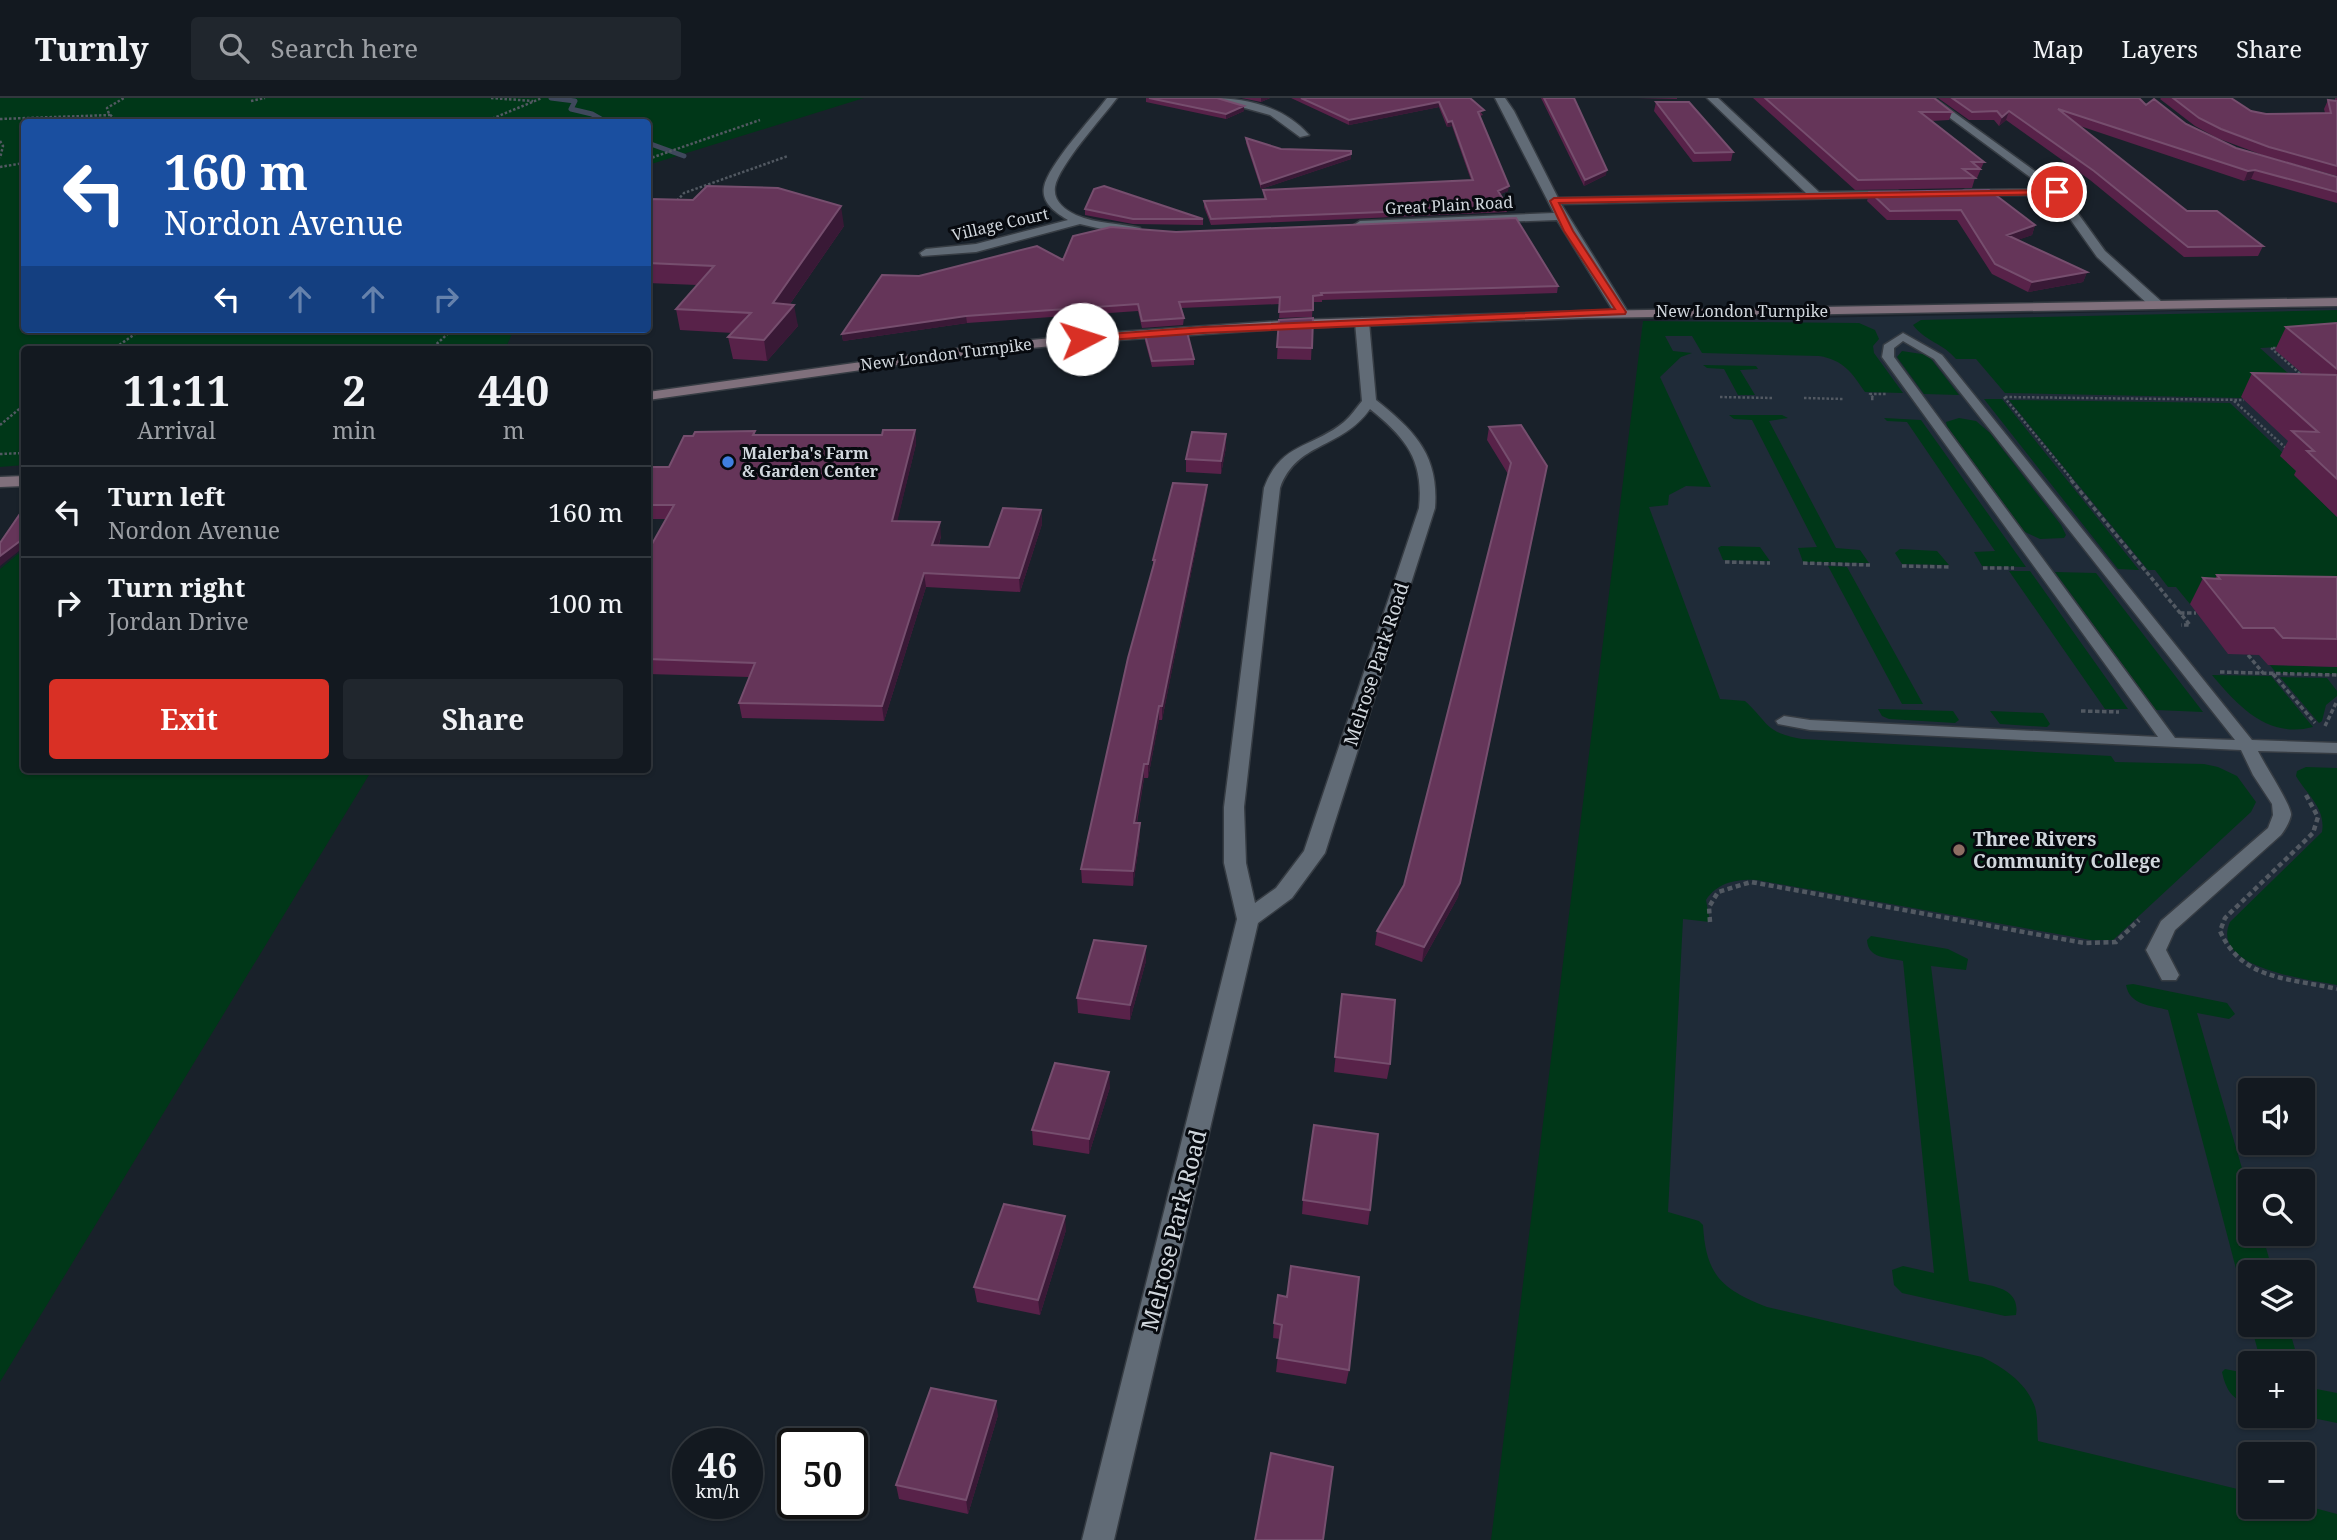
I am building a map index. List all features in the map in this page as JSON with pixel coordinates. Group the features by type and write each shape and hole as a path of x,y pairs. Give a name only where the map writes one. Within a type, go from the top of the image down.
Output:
{"main road":[{"name":"New London Turnpike","path":"651,396 917,356 1203,330 1621,312 1881,311 2337,302"},
{"path":"0,482 21,481"}],"street":[{"path":"1112,98 1049,184 1048,195 1052,204 1063,213 1081,220 1149,231"},
{"path":"1214,98 1270,111 1304,135"},
{"path":"1500,98 1508,108 1561,216 1621,312"},
{"path":"1712,98 1816,196"},
{"path":"1928,98 2035,173 2057,192 2101,254 2157,304"},
{"path":"1950,194 2057,192"},
{"path":"1554,201 1910,194"},
{"name":"Great Plain Road","path":"1344,225 1561,216"},
{"name":"Village Court","path":"926,253 976,248 1081,220"},
{"path":"1248,919 1238,890 1233,858 1235,800 1272,488 1280,468 1295,452 1347,427 1369,401 1362,322"},
{"name":"Melrose Park Road","path":"1098,1540 1248,919 1284,894 1314,853 1427,508 1430,480 1420,453 1397,424 1369,401"}],"lane":[{"path":"2169,975 2156,950 2168,926 2275,831 2280,823 2281,804 2261,775 2248,746 2112,570 1938,357 1903,336 1894,342 1888,347 1888,357 2171,743"},
{"path":"1784,722 2171,743 2337,748"}],"path":[{"path":"115,119 107,108 124,98"},
{"path":"251,101 265,98"},
{"path":"491,98 537,100"},
{"path":"492,119 542,98"},
{"path":"0,119 110,115"},
{"path":"489,116 501,116"},
{"path":"651,158 760,120"},
{"path":"0,141 3,146 0,158"},
{"path":"669,209 684,193 788,156"},
{"path":"0,167 21,164"},
{"path":"434,346 448,333"},
{"path":"118,346 135,334"},
{"path":"2283,347 2271,348 2313,385"},
{"path":"1720,397 1774,398"},
{"path":"2176,626 2190,625 2002,397 2244,400"},
{"path":"1804,398 1843,399"},
{"path":"2234,400 2295,456"},
{"path":"0,425 21,408"},
{"path":"0,453 21,453"},
{"path":"1725,562 1770,563"},
{"path":"1803,564 1870,565"},
{"path":"1902,566 1950,567"},
{"path":"1983,568 2017,568"},
{"path":"2180,613 2196,613"},
{"path":"2248,655 2263,673"},
{"path":"2217,672 2337,675"},
{"path":"2273,673 2319,729 2327,725 2337,701"},
{"path":"2330,674 2337,682"},
{"path":"2081,711 2130,713"},
{"path":"2301,788 2318,817 2313,833 2225,918 2220,931 2234,954 2262,973 2337,989"},
{"path":"1710,922 1709,907 1718,892 1751,882 2084,943 2116,942 2145,915"}],"shaded area":[{"name":"Three Rivers Community College","path":"2337,308 2337,1540 1845,1540 1542,1152 1611,610 1643,321"}],"green space":[{"path":"0,98 864,98 651,164 651,119 21,119 21,333 512,333 507,346 21,346 21,465 0,467"},
{"path":"2337,310 2337,344 2260,348 2299,383 2242,398 2005,393 1976,359 1956,359 1913,325 1921,320"},
{"path":"1643,321 1859,323 1875,330 1879,339 1873,346 1874,353 1903,393 1865,392 1846,368 1828,358 1702,353 1692,336 1665,336 1673,351 1692,353 1681,357 1660,377 1711,487 1686,486 1669,495 1668,505 1649,507 1720,699 1745,701 1774,730 1802,739 2111,756 2115,762 2204,764 2237,776 2256,802 2251,812 2113,940 2091,940 1757,880 1735,881 1716,889 1706,900 1710,922 1683,919 1668,1212 1699,1221 1703,1225 1712,1268 1727,1286 1738,1294 1767,1307 1982,1357 2013,1377 2026,1390 2036,1411 2038,1441 2238,1489 2238,1519 2315,1519 2315,1508 2337,1514 2337,1540 1491,1540"},
{"path":"1902,351 1928,355 1959,395 1924,394 1897,357"},
{"path":"1703,365 1756,366 1758,369 1740,370 1755,395 1738,395 1724,369 1707,368"},
{"path":"1984,399 2002,399 2139,570 2118,569"},
{"path":"2009,400 2230,403 2286,456 2300,476 2295,476 2337,517 2337,604 2190,604 2176,587 2168,587 2155,570 2148,570"},
{"path":"1729,415 1782,415 1788,418 1769,421 1836,548 1860,550 1869,563 1803,562 1798,548 1817,547 1752,420 1734,419"},
{"path":"1884,418 1921,420 2026,567 1982,566 1974,552 1995,551 1907,422 1887,421"},
{"path":"1959,418 1976,421 1990,433 2061,525 2066,535 2064,538 2040,539 2025,532 1947,426 1946,422"},
{"path":"1760,547 1770,561 1723,560 1718,548"},
{"path":"1900,549 1937,551 1949,565 1902,564 1895,553"},
{"path":"21,552 21,773 370,773 0,1382 0,569"},
{"path":"1828,566 1847,567 1923,704 1902,704"},
{"path":"2009,571 2030,571 2128,709 2105,709"},
{"path":"2055,572 2096,573 2203,712 2156,710"},
{"path":"2270,665 2337,667 2337,674 2276,673"},
{"path":"2212,675 2271,676 2313,727 2282,728 2268,724 2232,698"},
{"path":"2280,677 2327,678 2337,691 2337,696 2326,705 2322,721 2319,723"},
{"path":"1878,709 1953,711 1959,720 1955,723 1889,719 1882,716"},
{"path":"1990,711 2043,713 2050,724 2047,727 2000,724"},
{"path":"2306,767 2337,768 2337,985 2266,969 2234,951 2227,938 2230,922 2322,832 2321,816 2315,802 2296,776 2297,771"},
{"path":"1871,936 1948,949 1968,959 1966,970 1931,966 1969,1281 1994,1286 2009,1293 2014,1298 2016,1315 2005,1316 1902,1293 1894,1285 1892,1270 1903,1266 1934,1273 1903,961 1885,958 1871,951 1867,940"},
{"path":"2133,984 2227,1003 2235,1014 2229,1019 2197,1013 2242,1169 2238,1169 2238,1246 2265,1246 2270,1260 2238,1260 2238,1276 2168,1010 2137,1001 2128,992 2126,985"},
{"path":"2254,1337 2291,1337 2296,1351 2258,1351"},
{"path":"2225,1369 2238,1372 2238,1399 2231,1393 2222,1372"},
{"path":"2315,1389 2337,1393 2337,1423 2315,1418"}],"building":[{"path":"1149,98 1217,98 1244,106 1226,114"},
{"path":"1301,98 1470,98 1484,110 1478,112 1509,186 1498,191 1508,207 1211,219 1204,201 1266,199 1263,190 1473,180 1452,121 1448,122 1439,102 1349,120"},
{"path":"1544,98 1574,98 1607,170 1585,180"},
{"path":"1765,98 1934,98 1952,112 1920,112 1984,162 1972,162 1980,169 1963,169 1975,178 1858,180"},
{"path":"1952,98 2139,98 2146,105 2154,99 2186,124 2236,148 2337,177 2337,192 2255,170 2248,171 2058,109 2187,211 2217,211 2263,246 2188,247 2094,171 2009,111 2002,117 1997,111 1972,112"},
{"path":"2173,98 2231,98 2251,111 2266,114 2331,113 2328,100 2337,101 2337,166 2269,147 2221,129 2199,118"},
{"path":"1656,102 1689,102 1733,152 1695,153"},
{"path":"1246,138 1281,149 1351,151 1351,154 1261,184"},
{"path":"707,186 778,188 841,206 773,303 794,305 764,340 728,337 751,313 676,309 714,266 651,263 651,199 693,200"},
{"path":"1104,186 1203,219 1133,219 1085,209 1094,189"},
{"path":"1989,190 2035,225 2007,235 2087,272 2032,282 1995,264 1961,210 1890,211 1870,192"},
{"path":"1516,218 1558,286 1321,293 1322,295 1313,296 1313,310 1279,312 1280,297 1179,302 1184,318 1142,321 1138,304 966,316 842,334 882,275 919,276 1037,246 1063,260 1073,236 1111,227 1176,232"},
{"path":"1313,318 1312,348 1277,347 1279,320"},
{"path":"2337,323 2337,369 2286,327"},
{"path":"1187,332 1194,359 1152,361 1145,335"},
{"path":"2252,373 2337,375 2337,479 2307,451 2314,451 2292,431 2318,432"},
{"path":"1521,425 1547,466 1460,883 1424,947 1377,931 1404,885 1511,463 1489,427"},
{"path":"883,430 915,430 892,521 940,522 932,545 989,547 1003,508 1041,510 1019,578 924,573 882,706 739,703 755,663 651,659 651,546 674,505 651,505 651,467 669,467 684,436 693,436 695,432 882,435"},
{"path":"1192,432 1226,434 1221,461 1186,459"},
{"path":"1173,483 1207,485 1162,706 1159,706 1148,764 1144,764 1134,823 1140,823 1133,871 1081,869 1128,658"},
{"path":"21,512 21,540 0,556 0,543"},
{"path":"2217,575 2337,577 2337,639 2283,638 2274,628 2243,628 2203,578 2220,579"},
{"path":"1094,940 1146,946 1130,1005 1077,998"},
{"path":"1342,994 1395,1000 1390,1064 1335,1057"},
{"path":"1055,1063 1109,1072 1089,1139 1032,1130"},
{"path":"1314,1125 1378,1134 1370,1210 1303,1200"},
{"path":"1004,1204 1065,1216 1038,1300 974,1287"},
{"path":"1291,1266 1359,1277 1349,1370 1277,1358 1282,1325 1274,1323 1278,1295 1287,1297"},
{"path":"931,1388 996,1401 966,1500 896,1485"},
{"path":"1271,1453 1333,1467 1323,1540 1255,1540"}],"waterway":[{"path":"551,98 575,101 571,109 601,119"},
{"path":"651,144 684,156"}],"place":[{"name":"Malerba's Farm & Garden Center","path":"728,462"},
{"name":"Three Rivers Community College","path":"1959,850"}],"route":[{"path":"1082,339 1362,322 1621,312 1569,231 1554,201 2057,192"}]}
